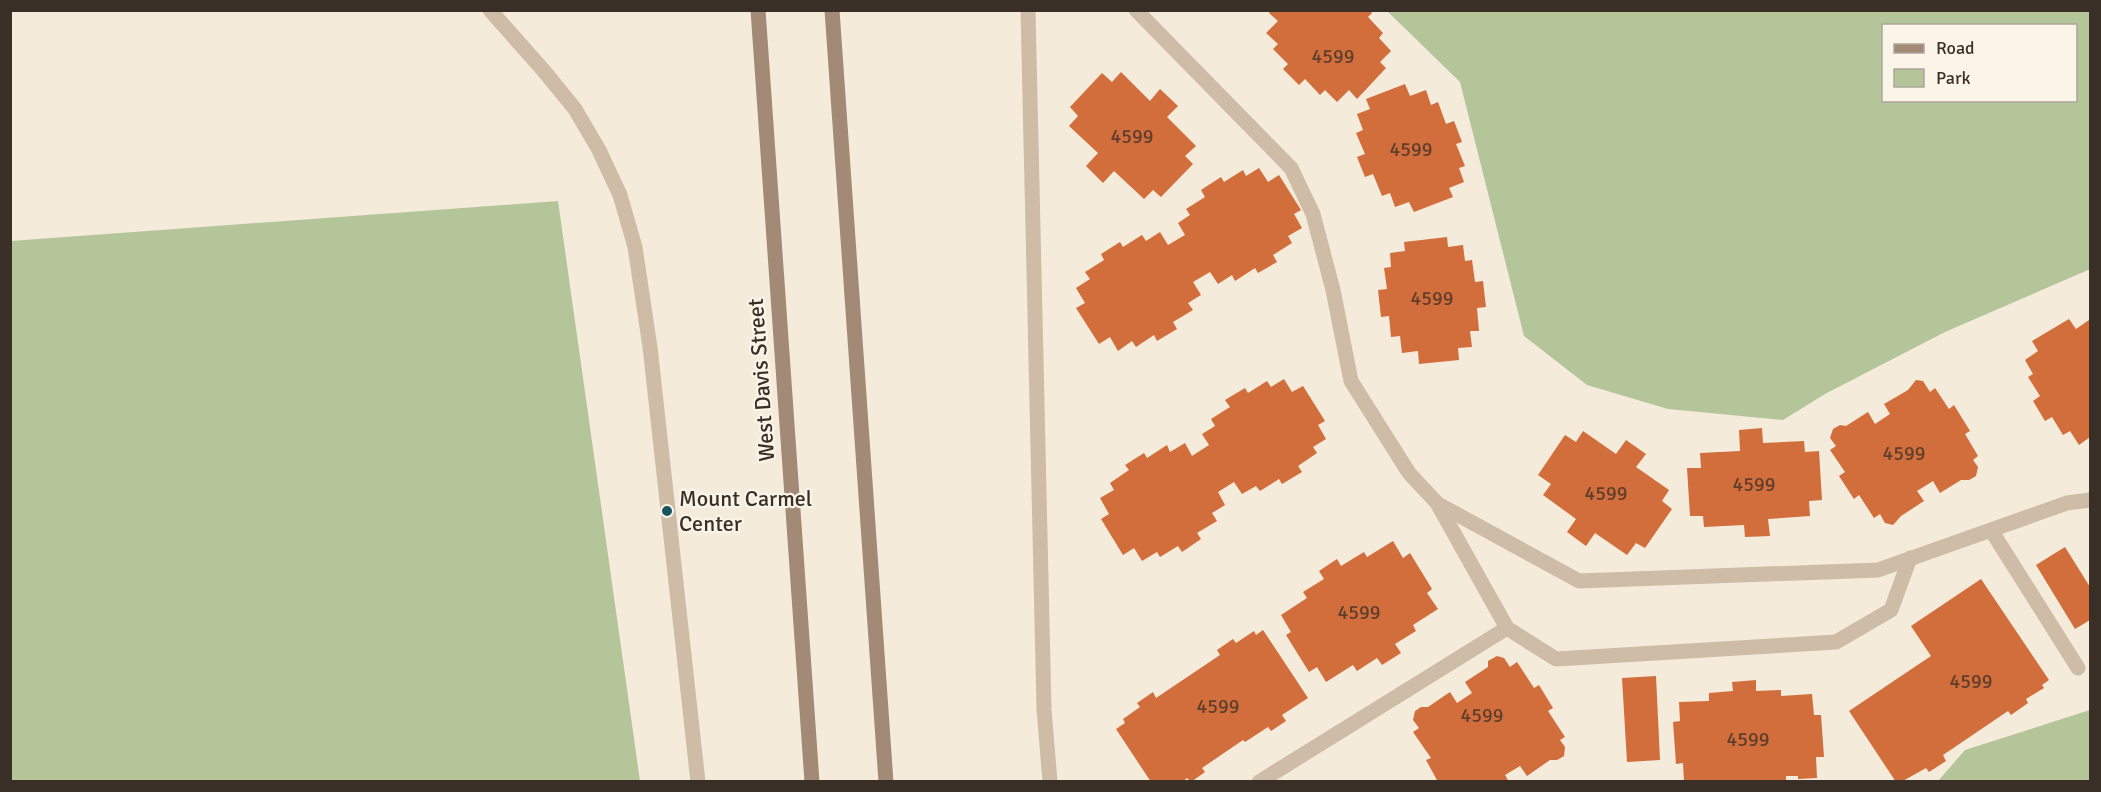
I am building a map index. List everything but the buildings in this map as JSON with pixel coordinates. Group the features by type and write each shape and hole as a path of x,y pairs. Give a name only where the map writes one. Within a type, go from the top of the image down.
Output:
{"main road":[{"name":"West Davis Street","path":"758,10 812,782"},
{"path":"832,10 886,782"}],"lane":[{"path":"490,10 544,70 575,109 599,150 620,195 635,247 650,347 698,782"},
{"path":"1028,10 1044,709 1050,782"},
{"path":"1136,10 1291,168 1313,214 1333,290 1351,381 1409,473 1437,503 1507,628 1556,659 1836,642 1891,610 1910,558"},
{"path":"1437,503 1579,581 1878,570 2067,503 2091,500"},
{"path":"1991,530 2078,668"},
{"path":"1258,782 1507,628"}],"green space":[{"path":"1387,11 2090,11 2090,270 1945,332 1825,394 1783,420 1668,409 1587,385 1524,336 1460,82"},
{"path":"558,201 640,781 11,781 11,241"},
{"path":"2090,710 2090,781 1938,781 1965,750"}],"place":[{"name":"Mount Carmel Center","path":"667,511"}]}
